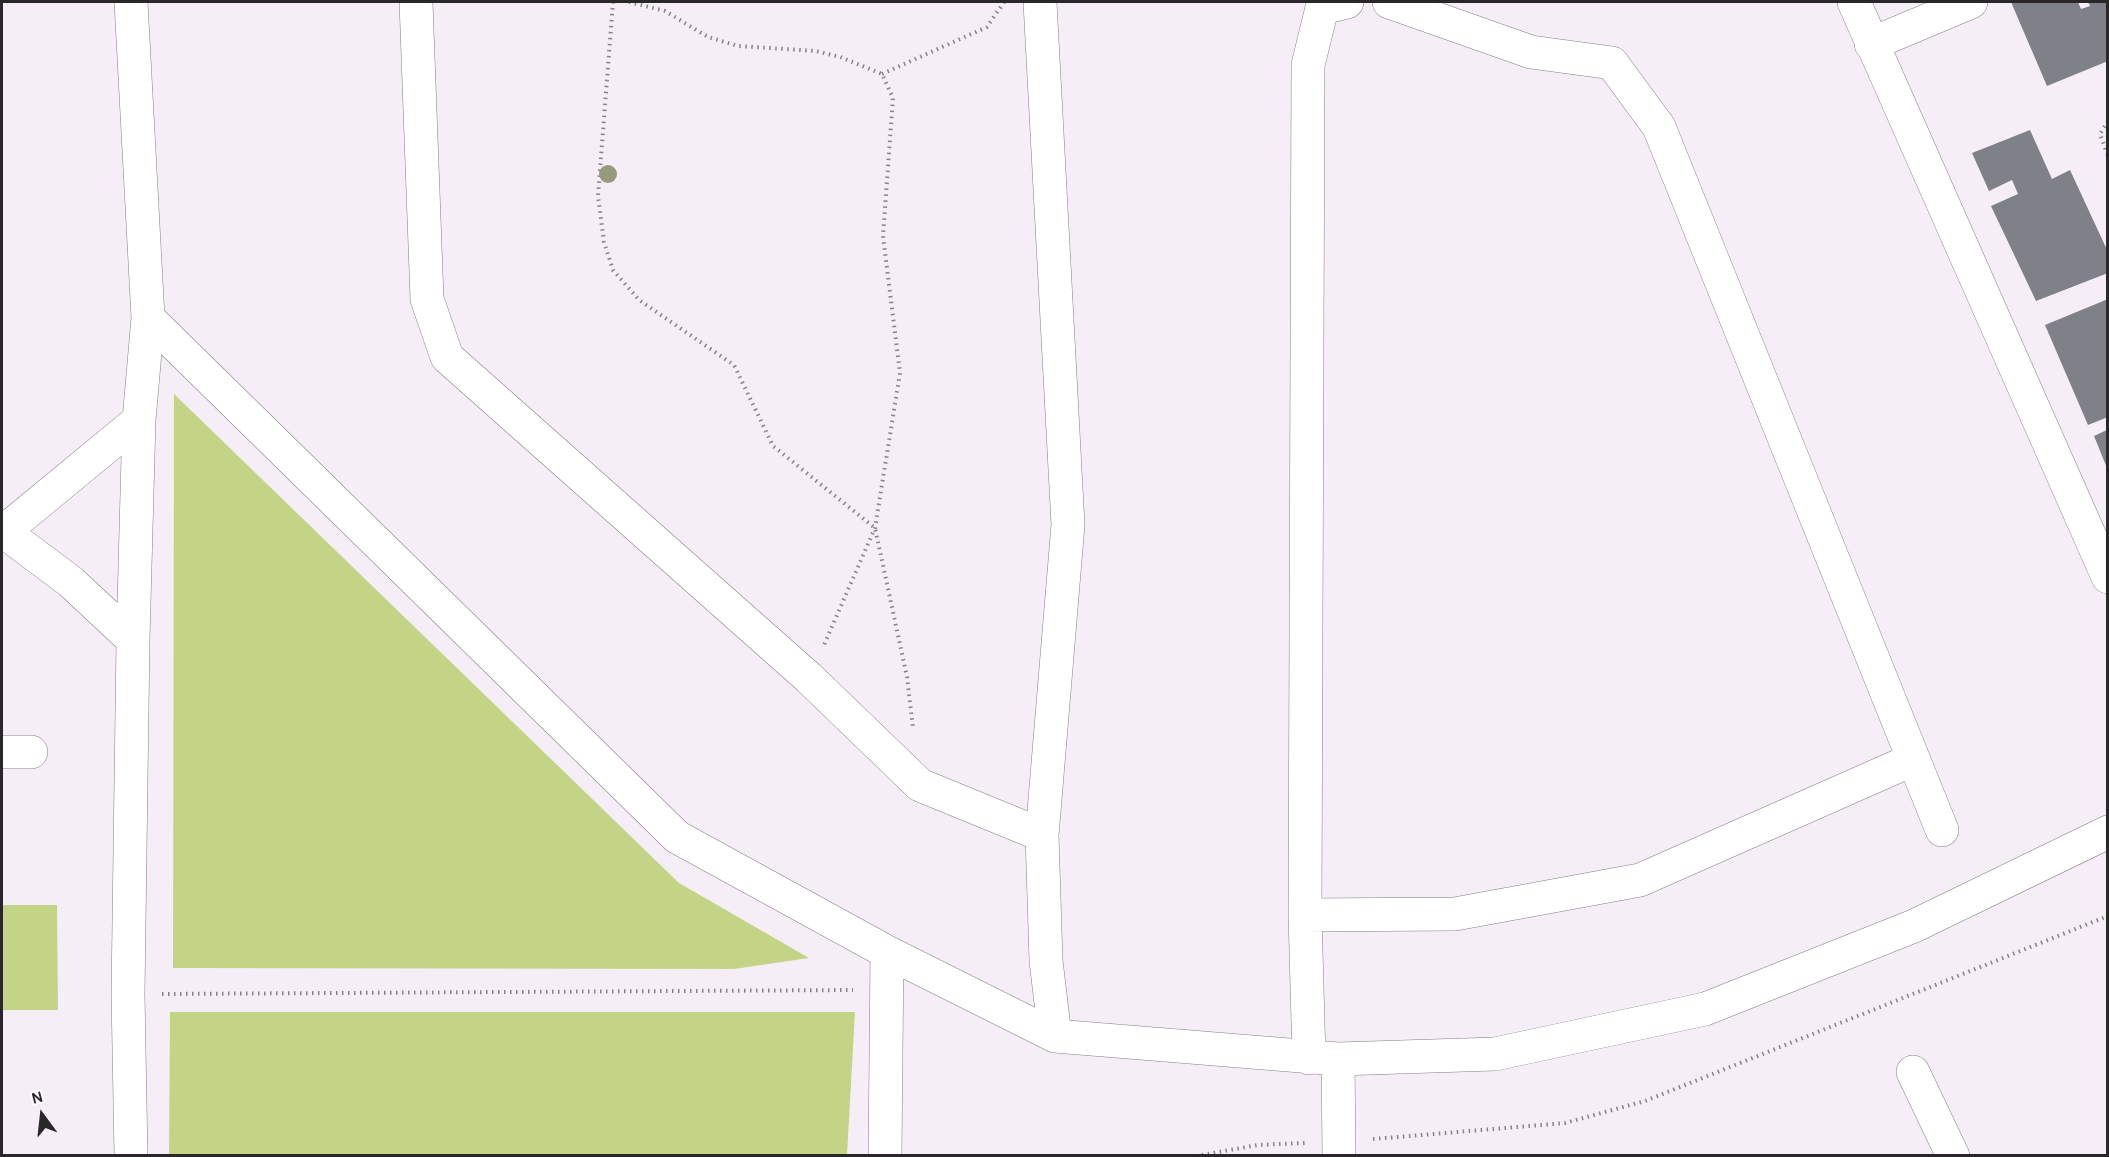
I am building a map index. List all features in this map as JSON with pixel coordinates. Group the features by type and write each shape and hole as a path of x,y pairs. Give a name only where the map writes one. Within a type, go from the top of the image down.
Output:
{"street":[{"path":"131,2 147,318 139,420 133,640 128,994 131,1155"},
{"path":"416,2 428,299 447,357 809,678 920,785 1042,835"},
{"path":"1040,2 1068,525 1042,835 1046,961 1055,1036"},
{"path":"1339,1149 1323,1059 1305,915 1308,65 1322,8 1347,2"},
{"path":"1389,2 1531,52 1612,63 1659,127 1942,830"},
{"path":"1854,2 2108,577"},
{"path":"1871,44 1971,2"},
{"path":"147,318 677,837 887,952 1055,1036 1323,1059 1495,1054 1705,1009 1914,926 2104,842"},
{"path":"133,640 71,582 2,532 139,420"},
{"path":"1305,915 1455,915 1640,880 1912,760"},
{"path":"885,1155 887,952"},
{"path":"1913,1072 1953,1155"}],"path":[{"path":"613,2 598,196 604,242 614,270 639,300 734,365 773,446 875,528 907,677 914,731"},
{"path":"629,2 664,11 708,37 738,46 816,51 840,57 882,75 893,98 883,236 900,373 875,528 809,678"},
{"path":"882,75 987,27 1004,2"},
{"path":"2108,121 2100,134 2108,156"},
{"path":"1196,1155 1258,1145 1339,1149 1565,1123 1645,1101 2108,916"},
{"path":"128,994 886,990"}],"green space":[{"path":"174,394 679,883 809,958 734,969 173,968"},
{"path":"2,905 57,905 58,1010 2,1010"},
{"path":"170,1012 855,1012 847,1155 169,1155"}],"building":[{"path":"2011,2 2078,2 2081,9 2090,6 2088,2 2108,2 2108,61 2047,86"},
{"path":"2030,130 2052,179 2070,170 2108,252 2108,273 2036,301 1991,206 2018,194 2012,180 1989,191 1972,153"},
{"path":"2108,299 2108,417 2088,425 2045,325"},
{"path":"2107,430 2107,468 2094,436"}]}
